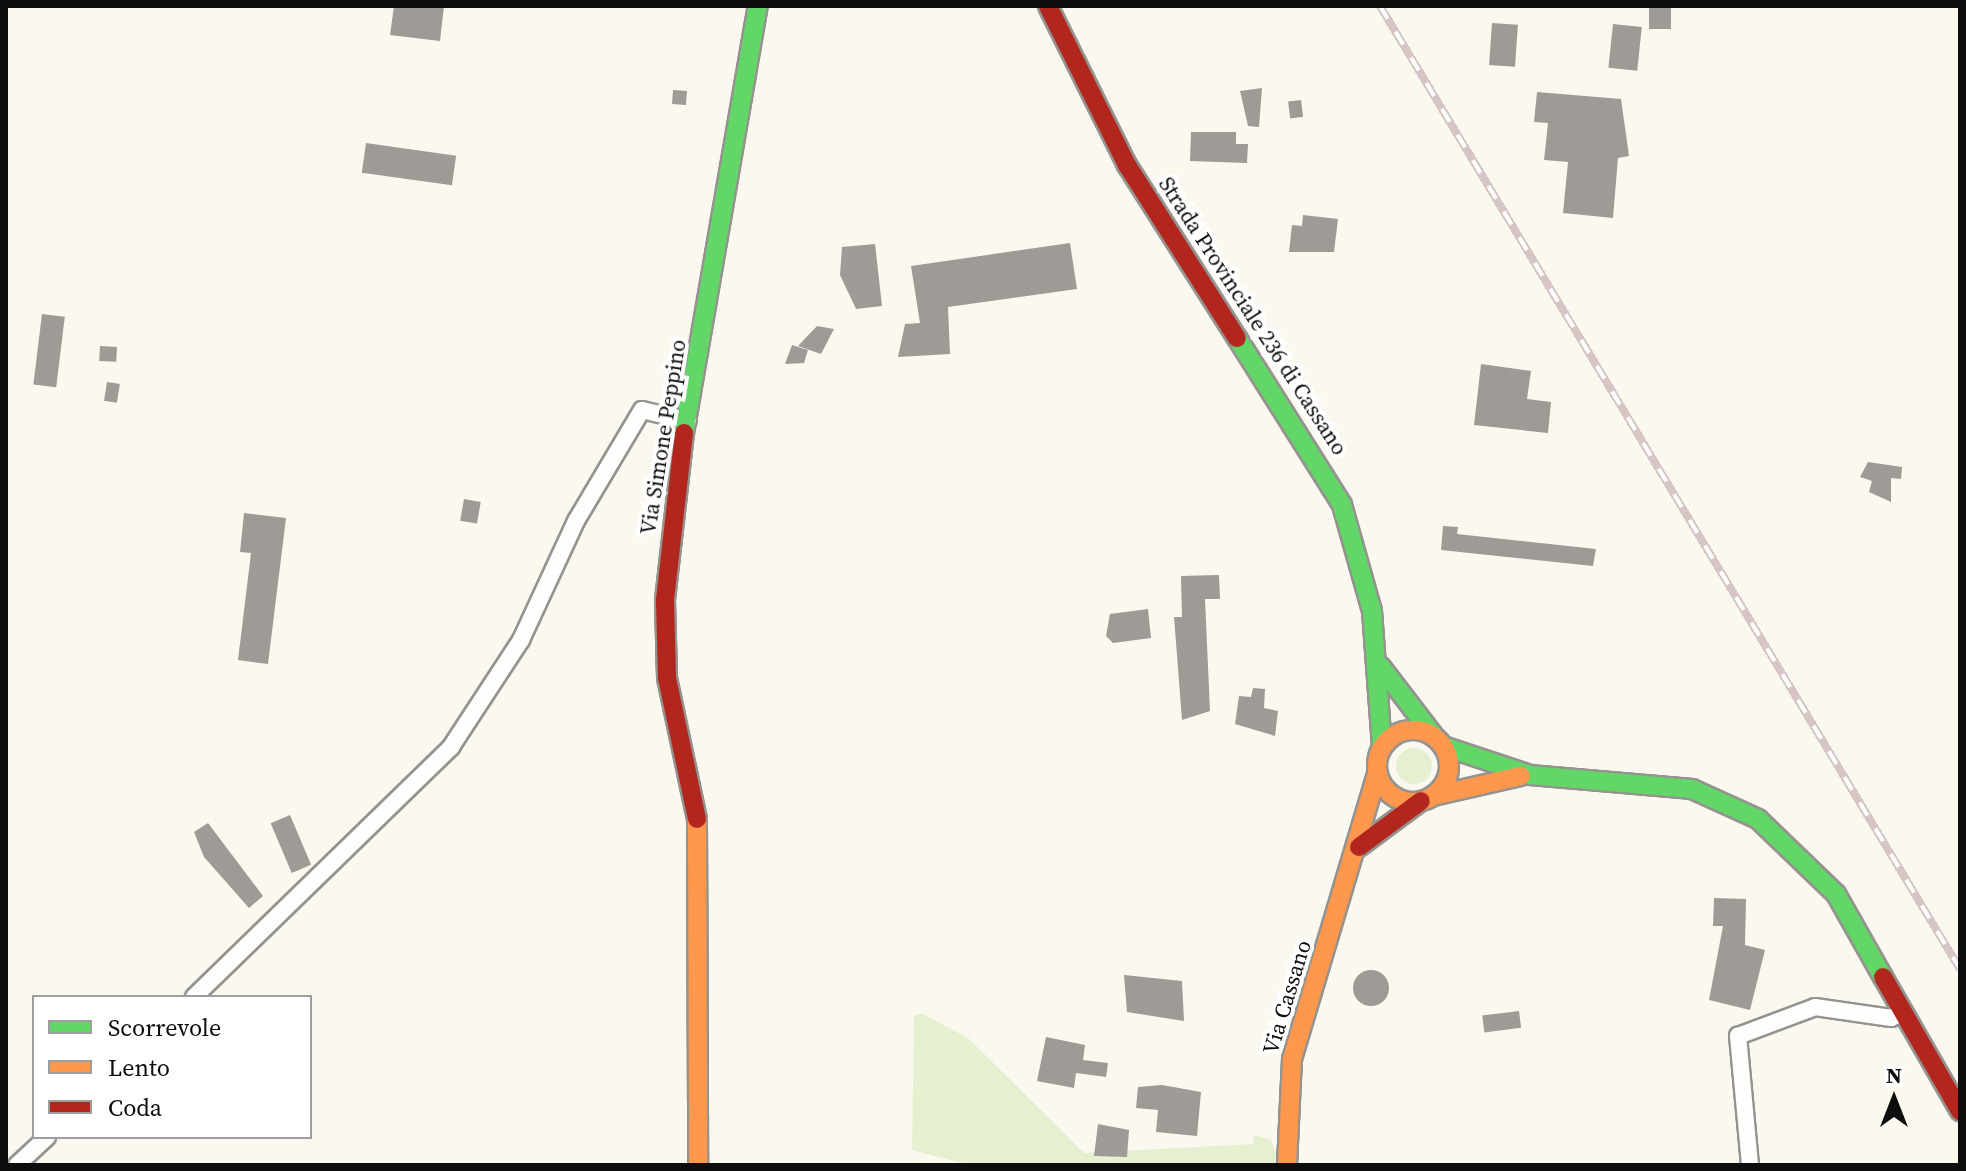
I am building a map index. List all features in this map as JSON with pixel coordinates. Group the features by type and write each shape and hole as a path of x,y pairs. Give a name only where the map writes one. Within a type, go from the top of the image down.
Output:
{"main road":[{"name":"Via Simone Peppino","path":"698,1165 696,802 667,678 664,625 673,498 758,6"},
{"name":"Strada Provinciale 236 di Cassano","path":"1048,6 1127,165 1333,487 1361,558 1381,667 1382,746"},
{"path":"1359,847 1427,799 1447,779 1438,741 1381,667"},
{"path":"1530,775 1427,799 1398,799 1377,774 1382,746 1411,730 1530,775 1692,789 1746,811 1799,852 1836,894 1960,1111"},
{"name":"Via Cassano","path":"1287,1165 1292,1059 1359,847 1377,774"}],"street":[{"path":"196,995 451,747 521,640 576,521 642,410 688,421"},
{"path":"1750,1165 1738,1036 1815,1007 1891,1018 1903,1012"},
{"path":"17,1165 45,1139"}],"green space":[{"path":"1414,748 1427,753 1432,766 1427,779 1414,784 1401,779 1396,766 1401,753"},
{"path":"923,1014 968,1038 1084,1153 1253,1144 1254,1135 1271,1140 1280,1165 970,1165 912,1150 914,1015"}],"building":[{"path":"394,6 444,6 440,41 390,35"},
{"path":"1649,6 1671,6 1671,29 1649,29"},
{"path":"1492,23 1518,25 1515,67 1489,65"},
{"path":"1613,24 1642,27 1637,71 1608,68"},
{"path":"1262,88 1259,127 1248,126 1240,91"},
{"path":"673,90 687,91 686,105 672,104"},
{"path":"1537,92 1621,99 1629,156 1618,158 1613,218 1563,213 1568,162 1544,160 1548,123 1534,122"},
{"path":"1301,100 1303,117 1290,118 1288,102"},
{"path":"1191,132 1236,132 1236,144 1248,144 1247,163 1190,161"},
{"path":"366,143 456,156 452,185 362,173"},
{"path":"1303,215 1338,219 1334,252 1289,252 1292,225 1302,226"},
{"path":"1070,243 1077,289 948,307 950,354 898,357 905,324 920,323 911,266"},
{"path":"875,244 882,306 856,309 840,275 842,247"},
{"path":"42,314 65,317 56,387 33,384"},
{"path":"817,326 834,329 821,354 798,346"},
{"path":"792,345 808,350 804,363 785,364"},
{"path":"100,346 117,347 116,362 99,361"},
{"path":"1481,364 1531,371 1527,399 1551,402 1548,433 1474,425"},
{"path":"107,382 120,384 117,403 104,401"},
{"path":"1868,462 1902,467 1901,479 1891,478 1891,502 1869,492 1872,481 1860,477"},
{"path":"464,499 481,502 477,524 460,521"},
{"path":"244,513 286,518 268,664 238,660 251,553 240,552"},
{"path":"1443,526 1458,527 1457,534 1596,549 1593,566 1441,550"},
{"path":"1219,575 1220,599 1205,599 1210,711 1182,720 1174,617 1182,617 1181,576"},
{"path":"1148,609 1151,638 1113,643 1106,636 1110,614"},
{"path":"1253,688 1265,689 1264,708 1278,711 1275,736 1235,724 1239,696 1251,697"},
{"path":"290,815 311,865 292,873 271,823"},
{"path":"208,823 263,896 249,908 204,857 194,832"},
{"path":"1714,898 1746,899 1745,945 1765,950 1750,1010 1709,1000 1723,926 1713,926"},
{"path":"1371,970 1384,975 1389,988 1384,1001 1371,1006 1358,1001 1353,988 1358,975"},
{"path":"1124,975 1182,981 1184,1021 1127,1012"},
{"path":"1519,1011 1521,1028 1484,1032 1482,1016"},
{"path":"1046,1037 1085,1045 1083,1060 1108,1063 1106,1077 1076,1073 1074,1088 1037,1081"},
{"path":"1162,1085 1201,1092 1197,1136 1156,1132 1158,1110 1136,1108 1138,1087"},
{"path":"1098,1124 1129,1130 1127,1157 1094,1156"}],"railway":[{"path":"1380,6 1960,969"}],"traffic: fast":[{"path":"684,433 758,6"},
{"path":"1237,338 1342,505 1372,611 1382,746"},
{"path":"1381,667 1433,735"},
{"path":"1443,746 1530,775 1692,789 1758,819 1836,894 1883,977"}],"traffic: slow":[{"path":"1413,730 1433,736 1443,746 1449,766 1443,786 1433,796 1413,802 1393,796 1383,786 1377,766 1383,746 1393,736 1413,730"},
{"path":"1287,1165 1292,1059 1377,774"},
{"path":"1433,796 1521,776"},
{"path":"697,819 698,1165"}],"traffic: jam":[{"path":"1048,6 1127,165 1237,338"},
{"path":"684,433 665,601 667,678 697,819"},
{"path":"1359,847 1421,801"},
{"path":"1883,977 1960,1111"}]}
